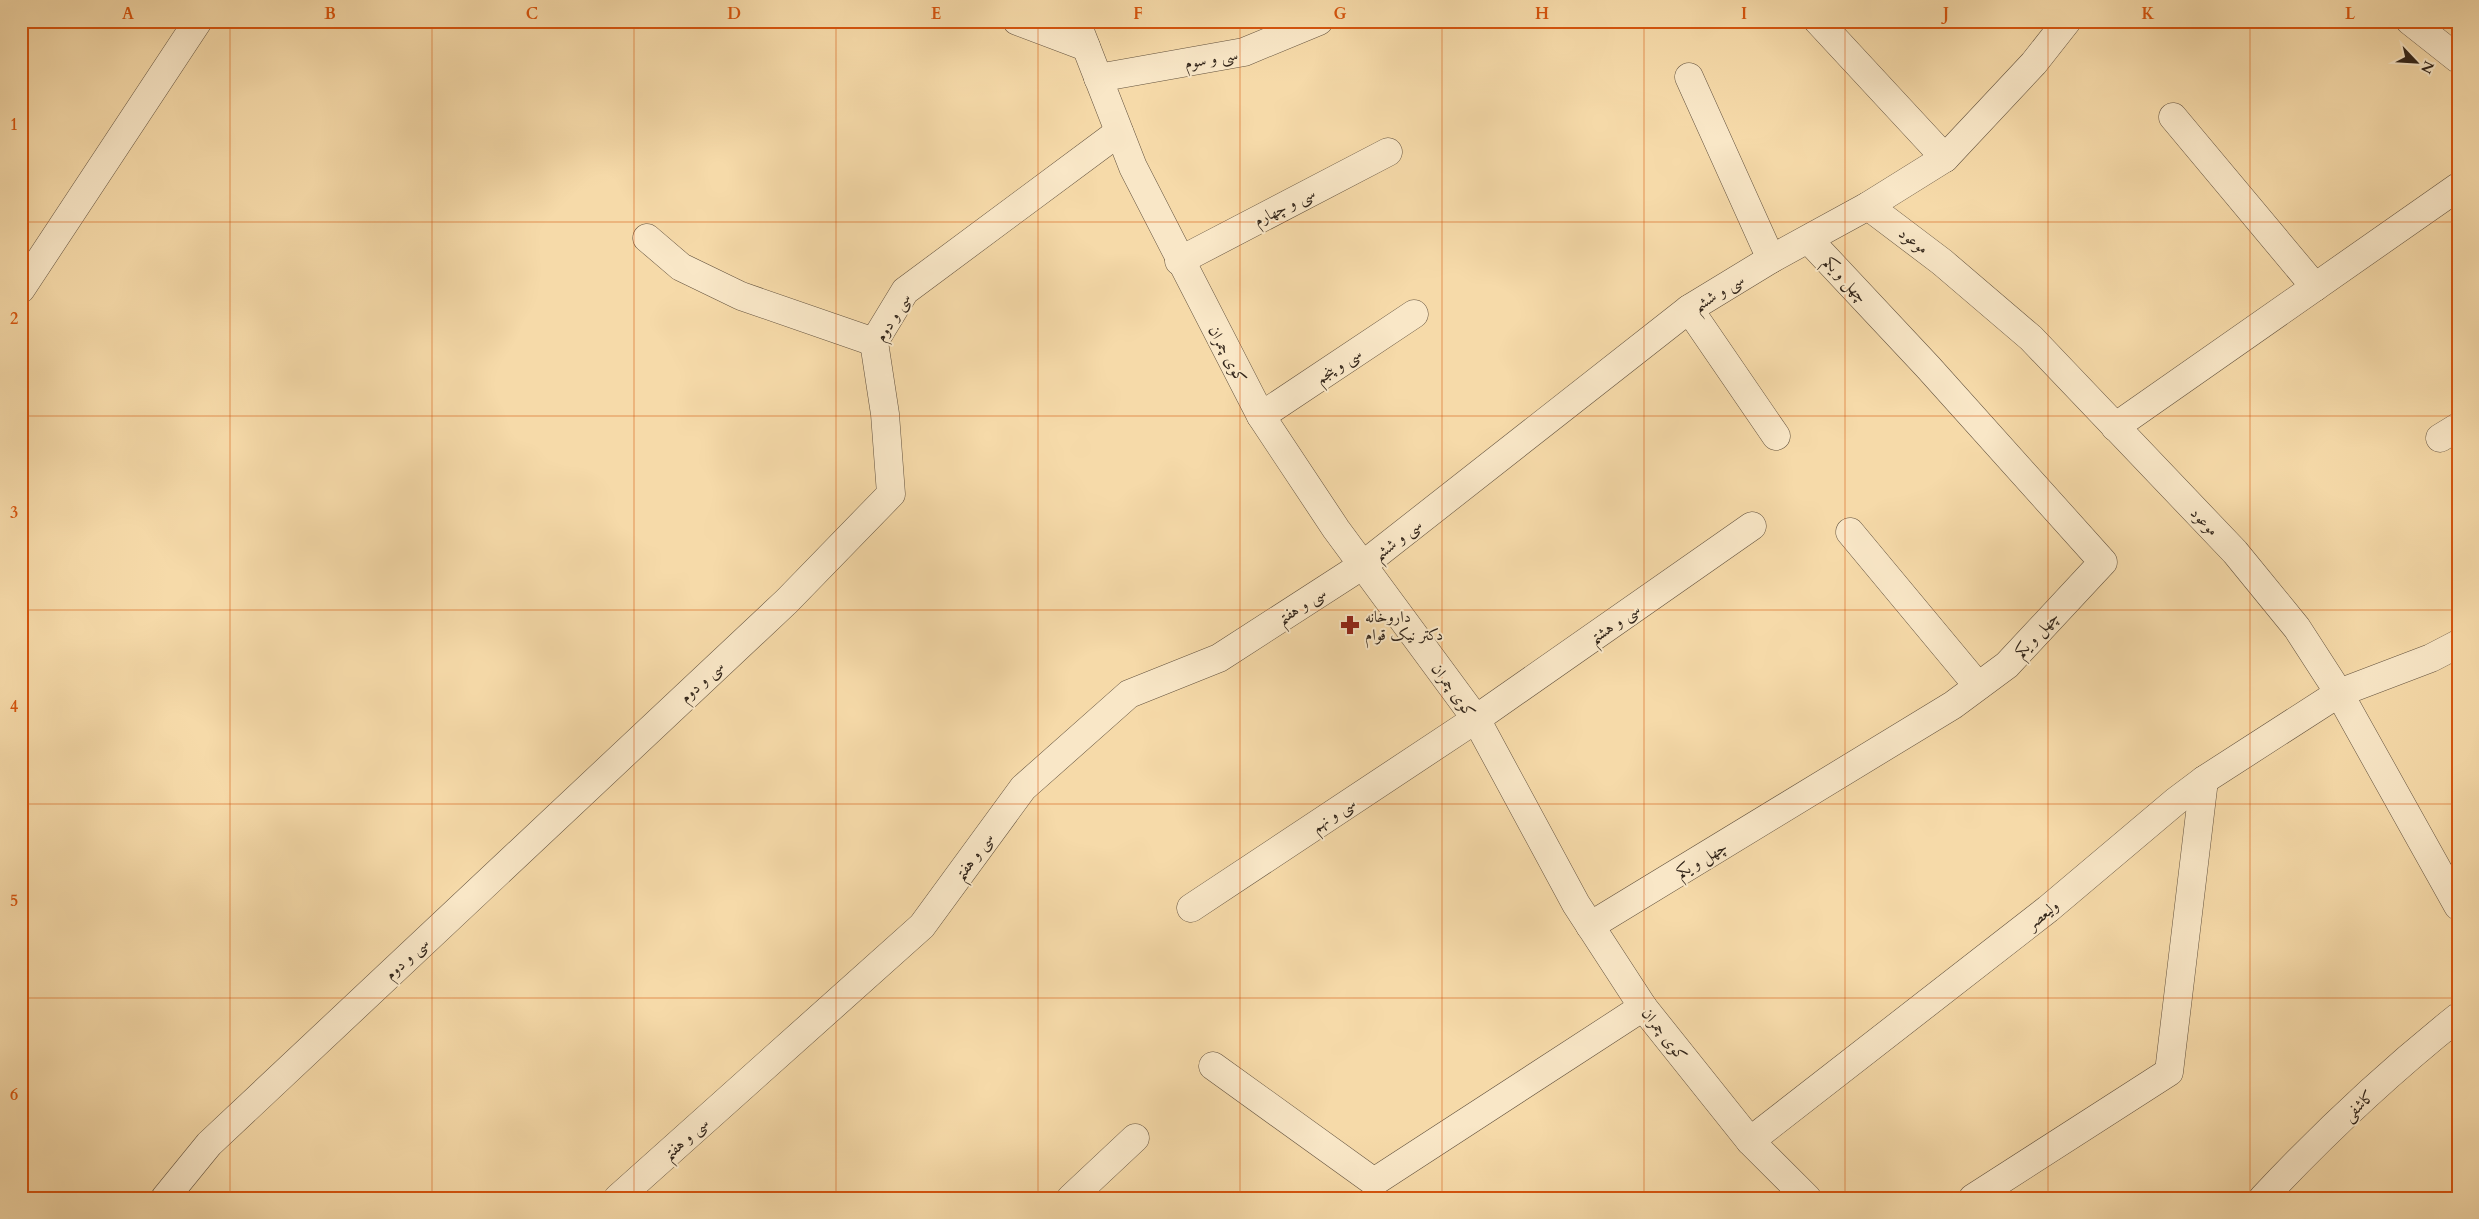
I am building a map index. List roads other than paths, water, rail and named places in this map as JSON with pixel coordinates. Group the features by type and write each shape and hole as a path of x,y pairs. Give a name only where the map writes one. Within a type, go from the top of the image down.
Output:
{"street":[{"path":"21,289 198,21"},
{"path":"1016,21 1086,47"},
{"name":"کوی چمران","path":"1076,21 1132,167 1261,416 1336,529 1476,719 1576,904 1643,1007 1750,1141 1807,1198"},
{"name":"سی و سوم","path":"1098,78 1244,52 1319,21"},
{"path":"1818,21 1945,158"},
{"path":"2410,21 2458,59"},
{"name":"سی و ششم","path":"1363,565 1689,309 1771,259 1809,240 1868,206 1945,158 2034,62 2061,24"},
{"path":"1689,77 1771,259"},
{"path":"2173,116 2315,287"},
{"name":"سی و دوم","path":"165,1198 209,1144 786,601 891,494 885,414 874,342 905,291 1119,132"},
{"name":"سی و چهارم","path":"1179,260 1388,152"},
{"path":"2115,428 2458,187"},
{"name":"موعود","path":"1868,206 1942,262 2031,338 2235,552 2297,628 2339,694 2458,906"},
{"path":"647,238 682,267 741,296 874,342"},
{"name":"چهل و یکم","path":"1590,926 1944,710 2008,665 2103,562 1928,367 1809,240"},
{"path":"1689,309 1776,436"},
{"name":"سی و پنجم","path":"1261,416 1414,314"},
{"name":"سی و هشتم","path":"1476,719 1752,526"},
{"path":"1850,532 1978,686"},
{"name":"سی و هفتم","path":"618,1198 922,926 1024,788 1129,694 1220,658 1363,565"},
{"name":"ولیعصر","path":"1750,1141 2048,909 2176,801 2204,780 2339,694 2431,658 2458,644"},
{"name":"سی و نهم","path":"1191,908 1476,719"},
{"path":"1972,1198 2169,1072 2204,780"},
{"path":"1213,1066 1380,1190 1643,1007"},
{"name":"کاشفی","path":"2263,1198 2418,1049 2458,1017"},
{"path":"1070,1198 1135,1138"}],"place":[{"name":"داروخانه دکتر نیک قوام","path":"1350,625"}]}
